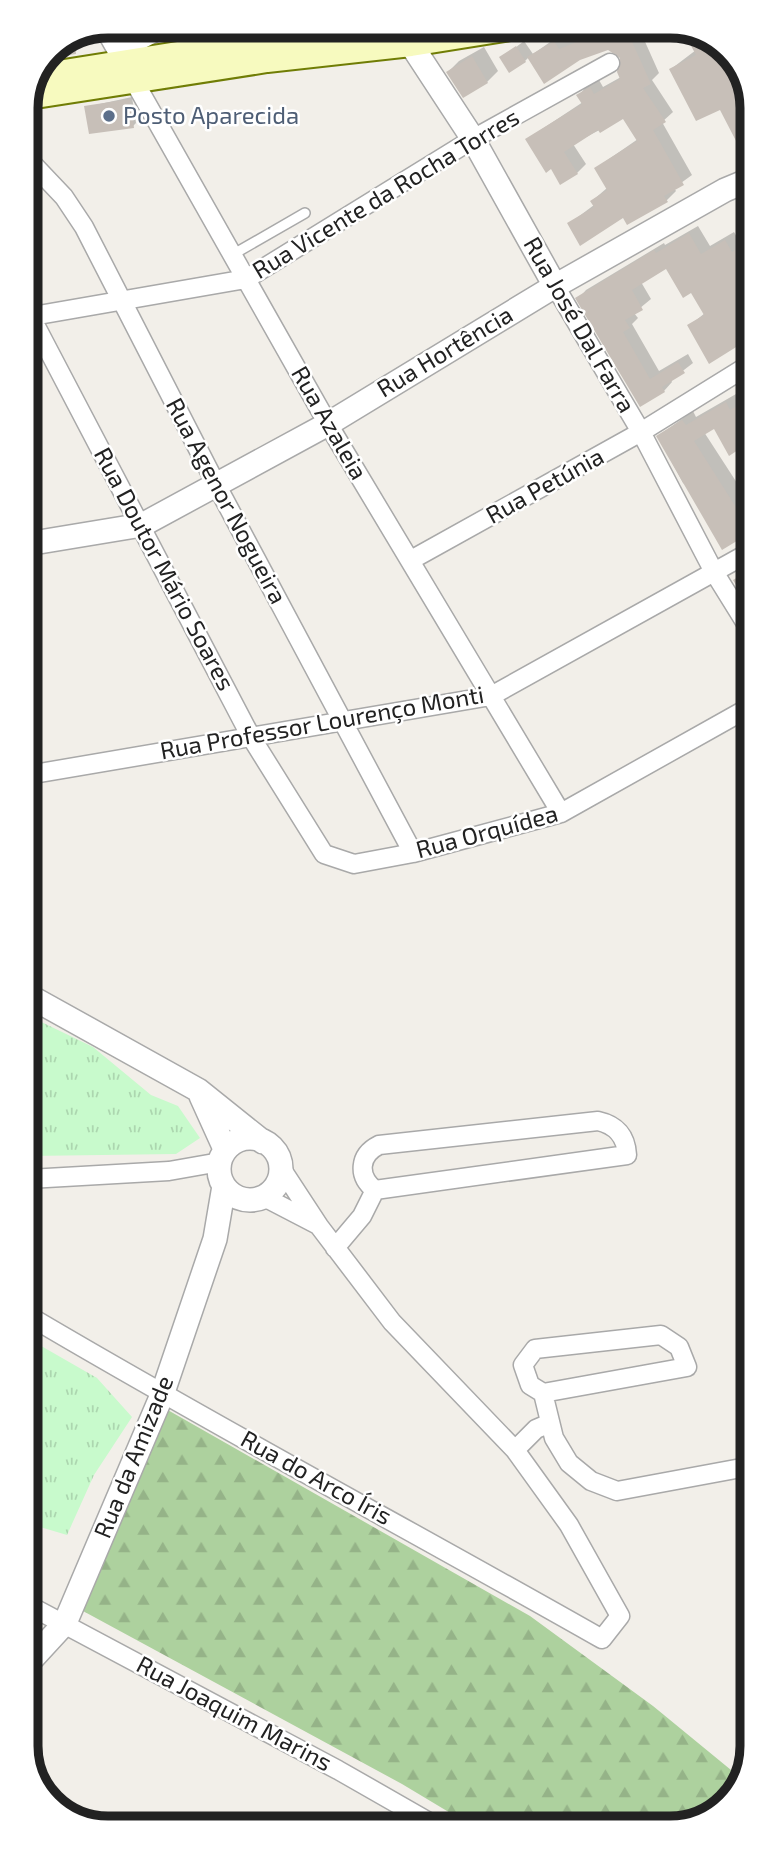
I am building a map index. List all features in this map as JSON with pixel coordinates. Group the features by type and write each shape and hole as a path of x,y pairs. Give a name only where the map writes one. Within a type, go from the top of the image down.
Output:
{"main road":[{"path":"48,75 280,38"},
{"path":"41,93 126,64 267,60 386,38"}],"street":[{"name":"Rua Azaleia","path":"110,38 328,424 561,813"},
{"path":"126,64 154,38"},
{"name":"Rua José Dal Farra","path":"407,39 473,139 641,432 714,572 740,614"},
{"name":"Rua Vicente da Rocha Torres","path":"39,315 246,279 473,139 610,63"},
{"name":"Rua Agenor Nogueira","path":"39,171 71,207 413,853"},
{"name":"Rua Hortência","path":"39,542 142,525 328,424 555,286 740,184"},
{"name":"Rua Doutor Mário Soares","path":"39,335 142,525 251,737 324,854"},
{"name":"Rua Petúnia","path":"411,560 641,432 740,371"},
{"name":"Rua Professor Lourenço Monti","path":"39,773 491,696 740,558"},
{"name":"Rua Orquídea","path":"324,854 354,864 413,853 561,813 740,713"},
{"path":"38,1001 198,1090 273,1151 319,1226 392,1322 515,1450 536,1429 550,1423"},
{"path":"198,1090 222,1156 224,1186 230,1193 256,1199 319,1226"},
{"path":"598,1121 616,1128 626,1145 627,1155 375,1190 364,1178 362,1170 366,1155 379,1145 598,1121"},
{"path":"38,1178 169,1171 222,1156 240,1139 253,1137 263,1142"},
{"path":"256,1199 275,1189 281,1168"},
{"name":"Rua da Amizade","path":"38,1652 65,1623 162,1395 215,1239 224,1186"},
{"path":"335,1248 362,1216 375,1190"},
{"name":"Rua da Amizade","path":"215,1239 256,1199"},
{"name":"Rua do Arco Íris","path":"38,1321 162,1395 381,1513 602,1639 620,1616 569,1525 515,1450"},
{"path":"543,1393 687,1367 678,1347 661,1335 535,1349 523,1365 530,1385 543,1393 554,1438 569,1463 591,1481 617,1492 740,1468"},
{"name":"Rua Joaquim Marins","path":"38,1610 416,1816"},
{"path":"400,1816 406,1809"}],"lane":[{"path":"232,255 305,213"}],"green space":[{"path":"38,1021 93,1047 151,1095 178,1106 200,1138 176,1154 38,1156"},
{"path":"38,1344 97,1378 132,1417 94,1475 67,1535 38,1526"},
{"path":"166,1409 530,1616 653,1706 735,1773 726,1789 709,1805 679,1816 455,1816 402,1784 83,1611"}],"building":[{"path":"584,39 631,39 651,84 643,88 666,122 653,130 684,185 664,196 668,202 627,225 623,218 580,246 567,223 594,207 590,201 607,190 594,168 637,141 623,119 600,133 598,130 564,152 578,174 560,185 551,169 546,173 525,139 582,104 576,95 590,87 594,94 620,79 617,72 620,58 608,50 580,60 544,84 527,57 554,41 559,49"},
{"path":"688,41 705,48 720,59 737,86 740,100 740,149 720,110 696,121 669,69 696,55"},
{"path":"516,46 526,62 509,73 499,57"},
{"path":"76,47 76,54 62,56"},
{"path":"472,56 488,83 463,98 446,72"},
{"name":"Posto Aparecida","path":"130,99 134,128 89,134 84,106"},
{"path":"689,233 701,254 725,240 732,252 738,248 740,345 709,364 687,325 704,315 691,293 683,298 666,269 632,290 643,310 625,320 630,328 623,332 650,379 678,362 685,373 662,387 665,392 640,407 575,298 654,250 656,253"},
{"path":"726,402 730,410 740,404 740,420 737,422 740,427 740,454 738,450 729,456 714,429 694,441 740,511 740,539 722,550 656,436 682,420 686,425"},
{"path":"740,576 740,592 733,580"}],"place":[{"name":"Posto Aparecida","path":"109,116"}]}
